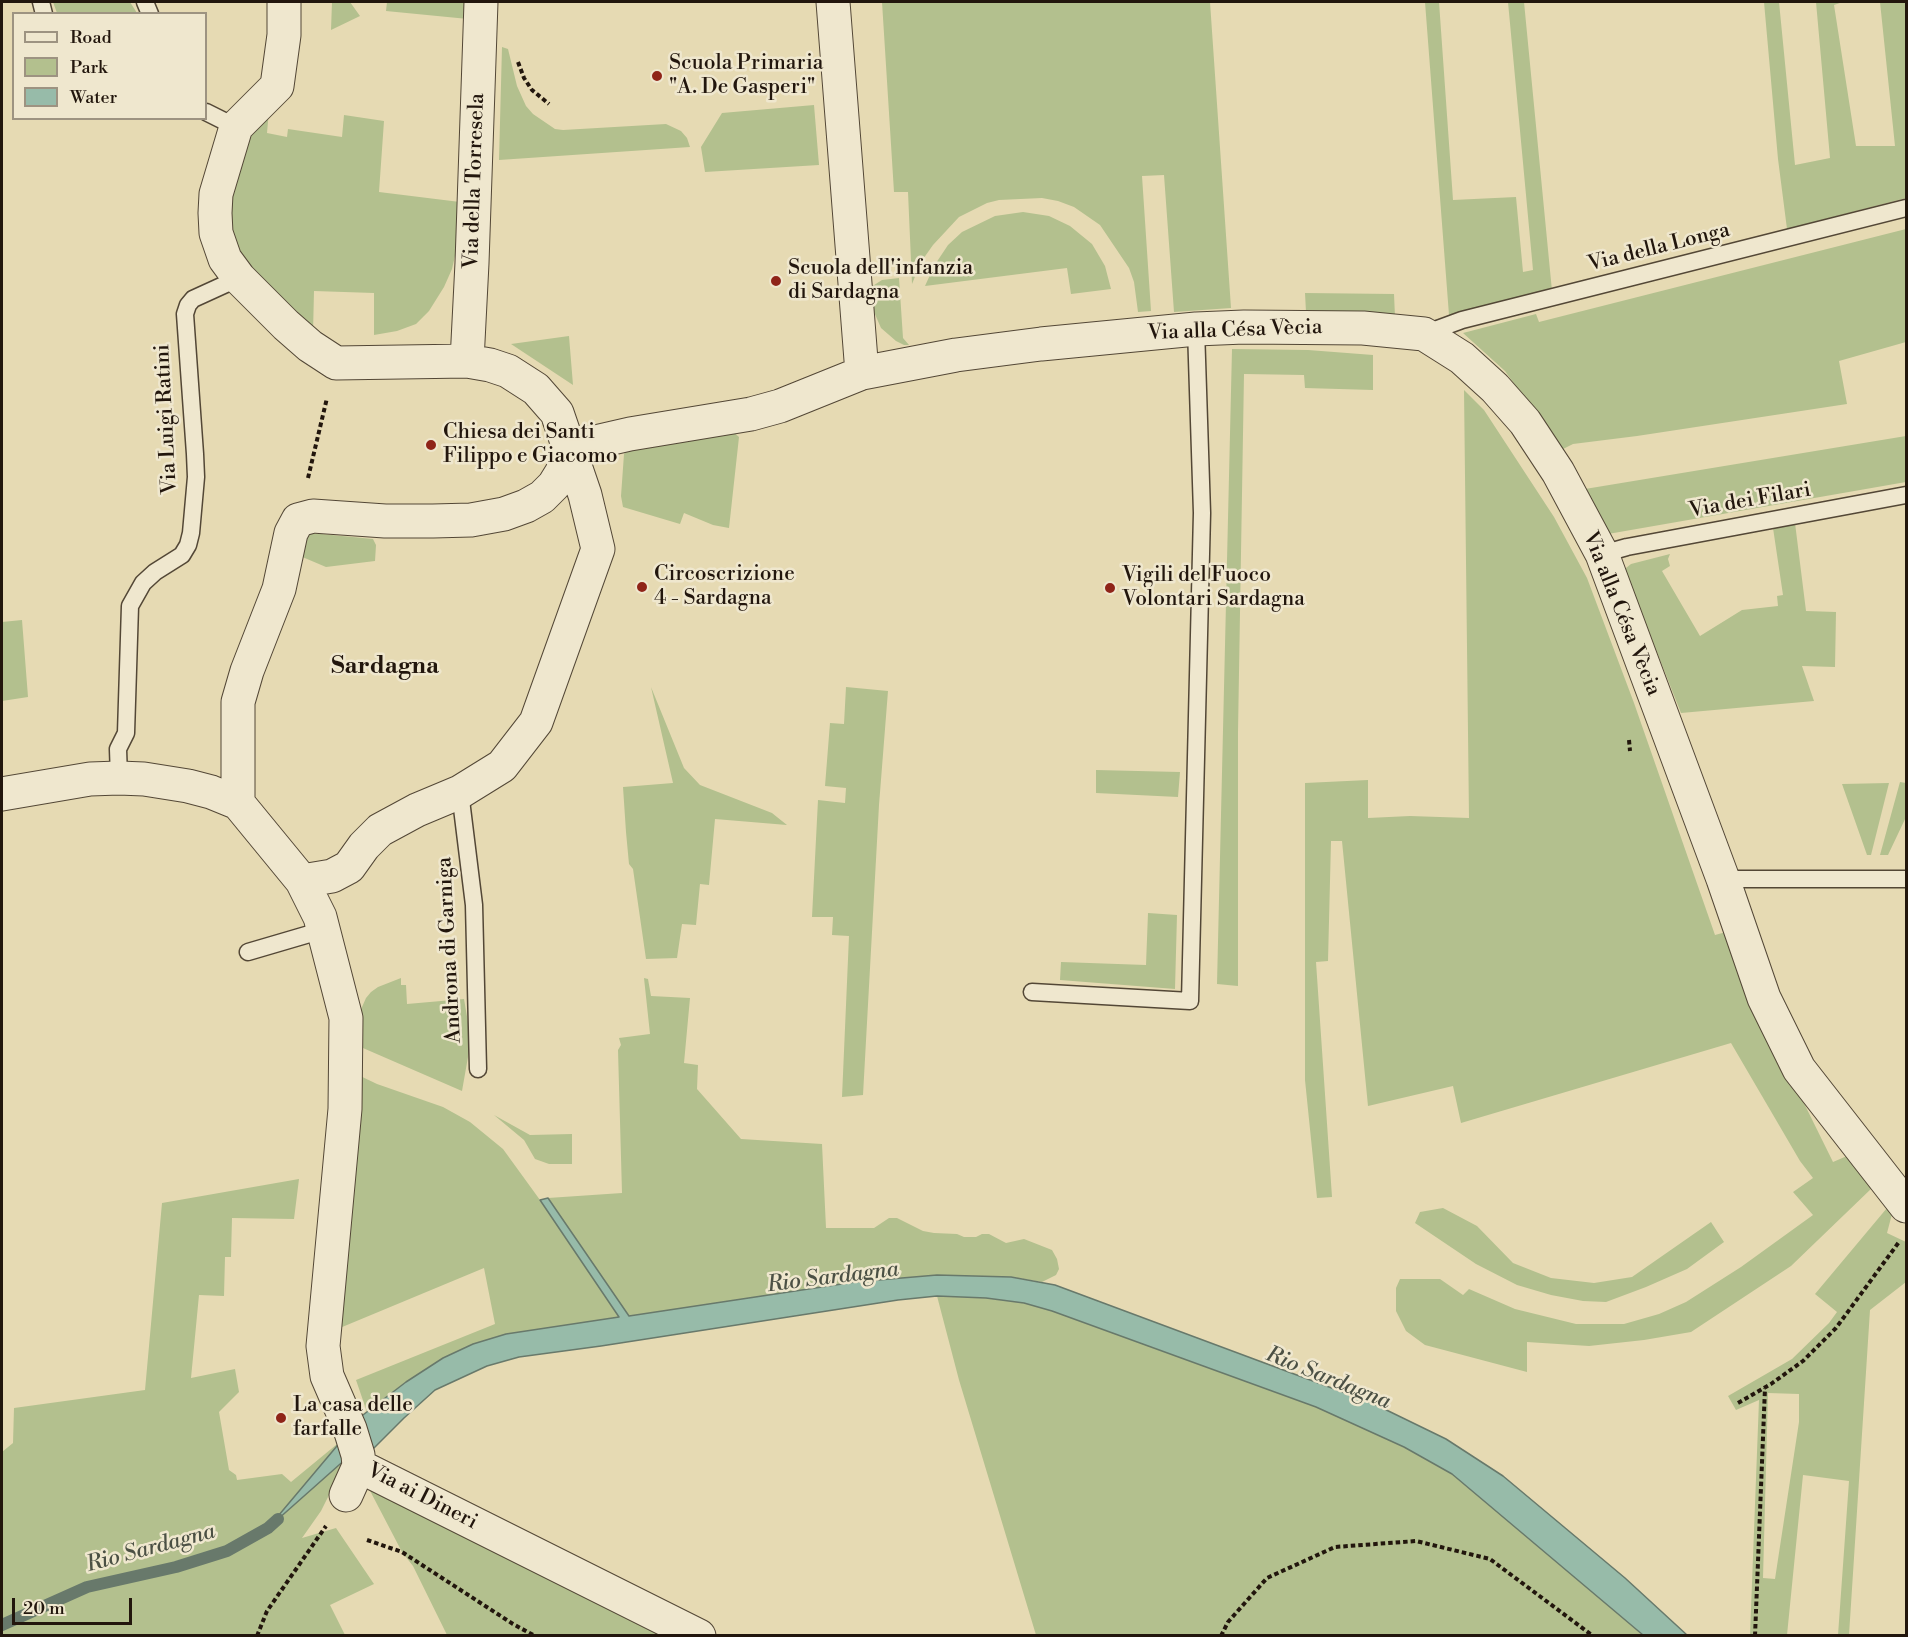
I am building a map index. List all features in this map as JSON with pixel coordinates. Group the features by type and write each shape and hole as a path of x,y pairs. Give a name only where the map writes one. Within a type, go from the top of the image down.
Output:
{"street":[{"path":"284,2 284,35 277,86 236,127 216,194 216,233 225,259 239,278 323,354 490,364 508,370 536,389 557,413 585,495 598,549 536,722 502,766 460,792 417,810 380,830 364,846 349,867 332,876 302,881"},
{"name":"Via della Torresela","path":"467,361 481,2"},
{"path":"833,2 862,373"},
{"name":"Via alla Césa Vècia","path":"569,448 630,434 752,414 780,406 862,373 956,355 1196,329 1363,328 1424,334 1462,358 1495,388 1525,422 1557,472 1602,554 1723,879 1764,998 1799,1069 1906,1206"},
{"path":"238,803 238,702 246,671 279,589 291,533 298,520 313,516 385,521 471,520 504,514 542,497 554,485 562,471 569,448"},
{"path":"2,794 90,779 119,778 144,779 188,786 238,803 302,881 320,917 346,1018 345,1108 323,1346 327,1376 356,1450 346,1495"},
{"name":"Via ai Dineri","path":"356,1450 699,1635"}],"lane":[{"path":"207,112 236,127"},
{"name":"Via della Longa","path":"1424,334 1462,320 1906,208"},
{"name":"Via Luigi Ratini","path":"119,778 118,749 126,733 129,606 143,583 182,555 192,533 195,454 184,314 193,299 239,278"},
{"path":"1032,992 1190,1001 1202,513 1196,329"},
{"name":"Via dei Filari","path":"1602,554 1627,547 1906,495"},
{"name":"Androna di Garniga","path":"460,792 474,905 478,1069"},
{"path":"1723,879 1906,879"},
{"path":"248,952 323,930"}],"path":[{"path":"516,55 524,78 532,90 549,104"},
{"path":"298,520 323,354"},
{"path":"1738,1403 1765,1388 1803,1361 1836,1328 1862,1295 1900,1239"},
{"path":"1755,1635 1765,1388"},
{"path":"257,1635 267,1611 346,1495"},
{"path":"367,1540 402,1552 513,1624 535,1635"},
{"path":"1221,1635 1228,1622 1267,1578 1335,1547 1416,1541 1490,1559 1593,1635"}],"green space":[{"path":"53,2 130,2 136,12 57,12"},
{"path":"332,2 350,2 360,16 331,30"},
{"path":"387,2 468,2 468,19 386,11"},
{"path":"882,2 1210,2 1231,308 1174,312 1164,175 1142,176 1151,311 1138,312 1134,282 1129,268 1100,225 1074,207 1042,198 999,200 987,203 959,217 921,262 912,284 908,192 894,192"},
{"path":"1425,2 1439,2 1453,200 1516,197 1523,272 1533,270 1508,2 1524,2 1552,291 1449,315"},
{"path":"1764,2 1779,2 1795,165 1830,158 1816,2 1843,2 1834,5 1856,146 1895,146 1880,2 1906,2 1906,198 1787,229 1778,159"},
{"path":"502,47 508,49 517,86 526,106 533,114 555,129 666,124 681,131 690,147 499,160"},
{"path":"814,105 819,165 705,172 701,147 722,113"},
{"path":"269,110 267,133 287,137 288,129 342,137 344,115 384,121 379,192 460,202 457,247 452,269 429,311 416,324 397,331 374,335 374,293 314,291 313,333 237,253 228,208 247,137"},
{"path":"1023,212 1049,216 1070,226 1092,244 1105,266 1111,289 1071,294 1067,268 925,286 934,266 948,245 962,232 995,216"},
{"path":"1906,229 1906,342 1839,361 1847,404 1573,444 1561,450 1505,371 1463,333 1536,314 1539,322"},
{"path":"899,278 903,338 909,345 896,341 881,328 871,305 871,287 882,280"},
{"path":"1305,293 1394,294 1395,317 1306,312"},
{"path":"569,336 573,385 511,344"},
{"path":"1232,349 1308,350 1373,355 1373,390 1305,388 1304,375 1244,374 1238,732 1238,986 1217,984"},
{"path":"1464,390 1484,410 1554,517 1587,578 1634,703 1715,935 1726,932 1757,1008 1833,1162 1847,1156 1872,1188 1791,1266 1691,1332 1589,1346 1527,1342 1527,1372 1425,1345 1406,1331 1396,1311 1396,1288 1400,1279 1440,1279 1463,1295 1469,1289 1515,1309 1576,1324 1624,1324 1659,1314 1686,1302 1741,1267 1813,1215 1793,1192 1813,1178 1800,1161 1731,1043 1461,1123 1453,1086 1368,1106 1342,841 1331,841 1328,961 1316,962 1332,1197 1317,1198 1305,1080 1305,783 1368,780 1368,818 1410,816 1469,818"},
{"path":"731,430 739,437 729,528 713,525 684,513 680,524 623,507 621,496 624,454 631,446"},
{"path":"1906,436 1906,482 1608,534 1585,489"},
{"path":"1795,523 1806,611 1836,612 1835,667 1802,666 1814,701 1681,713 1626,574 1626,568 1631,564 1670,554 1668,559 1670,566 1662,571 1700,636 1742,610 1778,606 1777,596 1783,595 1773,528"},
{"path":"311,533 373,539 376,545 375,561 326,567 300,556 302,538"},
{"path":"22,620 28,697 2,701 2,622"},
{"path":"651,687 684,768 700,785 772,813 787,825 715,819 709,885 700,884 696,925 682,924 677,958 646,959 633,869 629,864 623,787 673,783"},
{"path":"846,687 888,691 879,805 863,1095 842,1097 849,936 832,935 833,917 812,917 818,800 845,803 846,788 825,786 830,723 844,724"},
{"path":"1096,770 1180,772 1178,797 1096,793"},
{"path":"1900,782 1906,783 1906,817 1888,855 1880,855"},
{"path":"1889,783 1871,855 1867,855 1842,784"},
{"path":"1148,913 1177,915 1175,989 1060,980 1061,962 1146,965"},
{"path":"401,978 401,985 406,985 407,1004 464,999 471,1040 462,1091 356,1045 358,1016 366,998 378,987"},
{"path":"644,978 648,979 651,996 690,998 684,1063 698,1065 697,1089 741,1139 822,1144 826,1228 874,1228 889,1218 897,1218 923,1231 934,1233 957,1234 964,1237 989,1234 1006,1243 1024,1239 1052,1250 1059,1269 1056,1275 1042,1282 1011,1277 937,1275 855,1282 629,1317 548,1198 622,1193 618,1050 621,1045 619,1038 650,1034"},
{"path":"354,1073 377,1084 443,1107 470,1122 503,1149 620,1317 506,1334 473,1344 443,1358 406,1382 367,1412 356,1380 495,1324 484,1268 335,1330"},
{"path":"494,1115 530,1135 572,1134 572,1164 549,1164 535,1159 524,1140"},
{"path":"299,1179 294,1219 232,1218 231,1257 225,1257 224,1296 199,1295 191,1378 235,1369 239,1392 219,1412 229,1470 236,1475 237,1480 282,1474 291,1482 342,1440 348,1457 321,1511 302,1538 336,1528 374,1584 330,1605 345,1635 2,1636 2,1452 13,1443 14,1408 145,1390 162,1203"},
{"path":"1443,1208 1477,1226 1513,1263 1551,1278 1594,1283 1632,1277 1711,1222 1724,1242 1687,1269 1646,1287 1606,1302 1583,1301 1517,1285 1476,1264 1415,1223 1420,1212"},
{"path":"1887,1208 1892,1214 1887,1233 1906,1242 1906,1282 1870,1310 1849,1635 1838,1635 1849,1481 1803,1475 1787,1635 1750,1635 1759,1400 1736,1410 1728,1396 1792,1359 1829,1323 1837,1312 1815,1294","holes":["1768,1393 1799,1394 1799,1422 1775,1579 1763,1578"]},
{"path":"937,1296 986,1298 1024,1303 1052,1311 1316,1407 1404,1447 1452,1474 1643,1635 1036,1635 959,1380"},
{"path":"367,1485 665,1635 447,1635 413,1566 402,1552"}],"water":[{"path":"548,1198 629,1316 855,1282 937,1275 1011,1277 1055,1285 1372,1403 1446,1439 1503,1476 1625,1578 1687,1635 1643,1635 1452,1474 1404,1447 1316,1407 1052,1311 1024,1303 986,1298 937,1296 898,1300 519,1357 487,1366 435,1390 370,1452 359,1418 406,1382 443,1358 473,1344 506,1334 619,1317 540,1200"},
{"path":"342,1440 348,1457 268,1528"}],"waterway":[{"name":"Rio Sardagna","path":"2,1625 87,1587 176,1567 227,1551 268,1528 278,1519"}],"place":[{"name":"Scuola Primaria \"A. De Gasperi\"","path":"657,76"},
{"name":"Scuola dell'infanzia di Sardagna","path":"776,281"},
{"name":"Chiesa dei Santi Filippo e Giacomo","path":"431,445"},
{"name":"Circoscrizione 4 - Sardagna","path":"642,587"},
{"name":"Vigili del Fuoco Volontari Sardagna","path":"1110,588"},
{"name":"La casa delle farfalle","path":"281,1418"}],"district":[{"name":"Sardagna","path":"385,667"}]}
